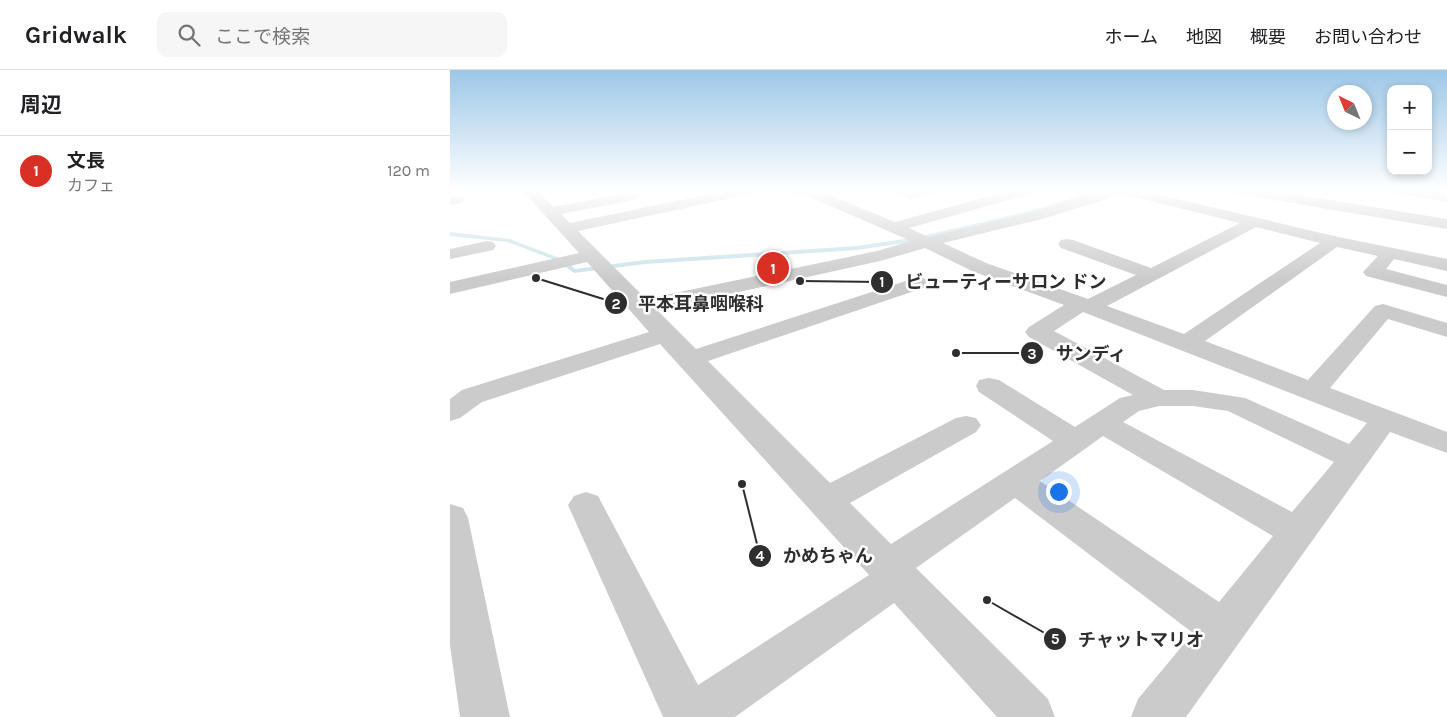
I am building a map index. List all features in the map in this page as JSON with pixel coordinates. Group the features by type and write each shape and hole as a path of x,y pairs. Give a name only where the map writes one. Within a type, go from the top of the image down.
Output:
{"street":[{"path":"556,219 566,229 585,262 640,307 1030,717"},
{"path":"566,229 611,219"},
{"path":"875,219 979,267 1187,343 1447,443"},
{"path":"894,227 922,219"},
{"path":"640,307 880,256 922,240 1023,219"},
{"path":"1247,219 1369,249 1387,241 1447,265"},
{"path":"1286,229 1303,219"},
{"path":"1408,219 1387,241 1373,272 1447,291"},
{"path":"1422,219 1447,224"},
{"path":"1158,398 1037,332 1086,306 1153,275 1256,221"},
{"path":"1187,343 1334,241"},
{"path":"1067,244 1153,275"},
{"path":"450,254 482,247 486,266"},
{"path":"450,288 585,262"},
{"path":"689,359 918,283"},
{"path":"1313,392 1388,304 1447,330"},
{"path":"450,412 472,396 666,334"},
{"path":"989,386 1075,442"},
{"path":"693,717 1016,481 1130,404 1158,398 1193,398 1235,404 1366,444 1156,717"},
{"path":"1103,423 1298,533"},
{"path":"825,501 966,425"},
{"path":"1016,481 1224,630"},
{"path":"586,504 688,717"},
{"path":"450,518 457,597 478,714"}],"waterway":[{"path":"450,234 508,240 560,260 574,271 645,262 857,248 918,239 1000,219"}],"place":[{"name":"文長","path":"773,268"},
{"name":"平本耳鼻咽喉科","path":"536,278"},
{"name":"ビューティーサロン ドン","path":"800,281"},
{"name":"サンディ","path":"956,353"},
{"name":"かめちゃん","path":"742,484"},
{"name":"チャットマリオ","path":"987,600"}]}
